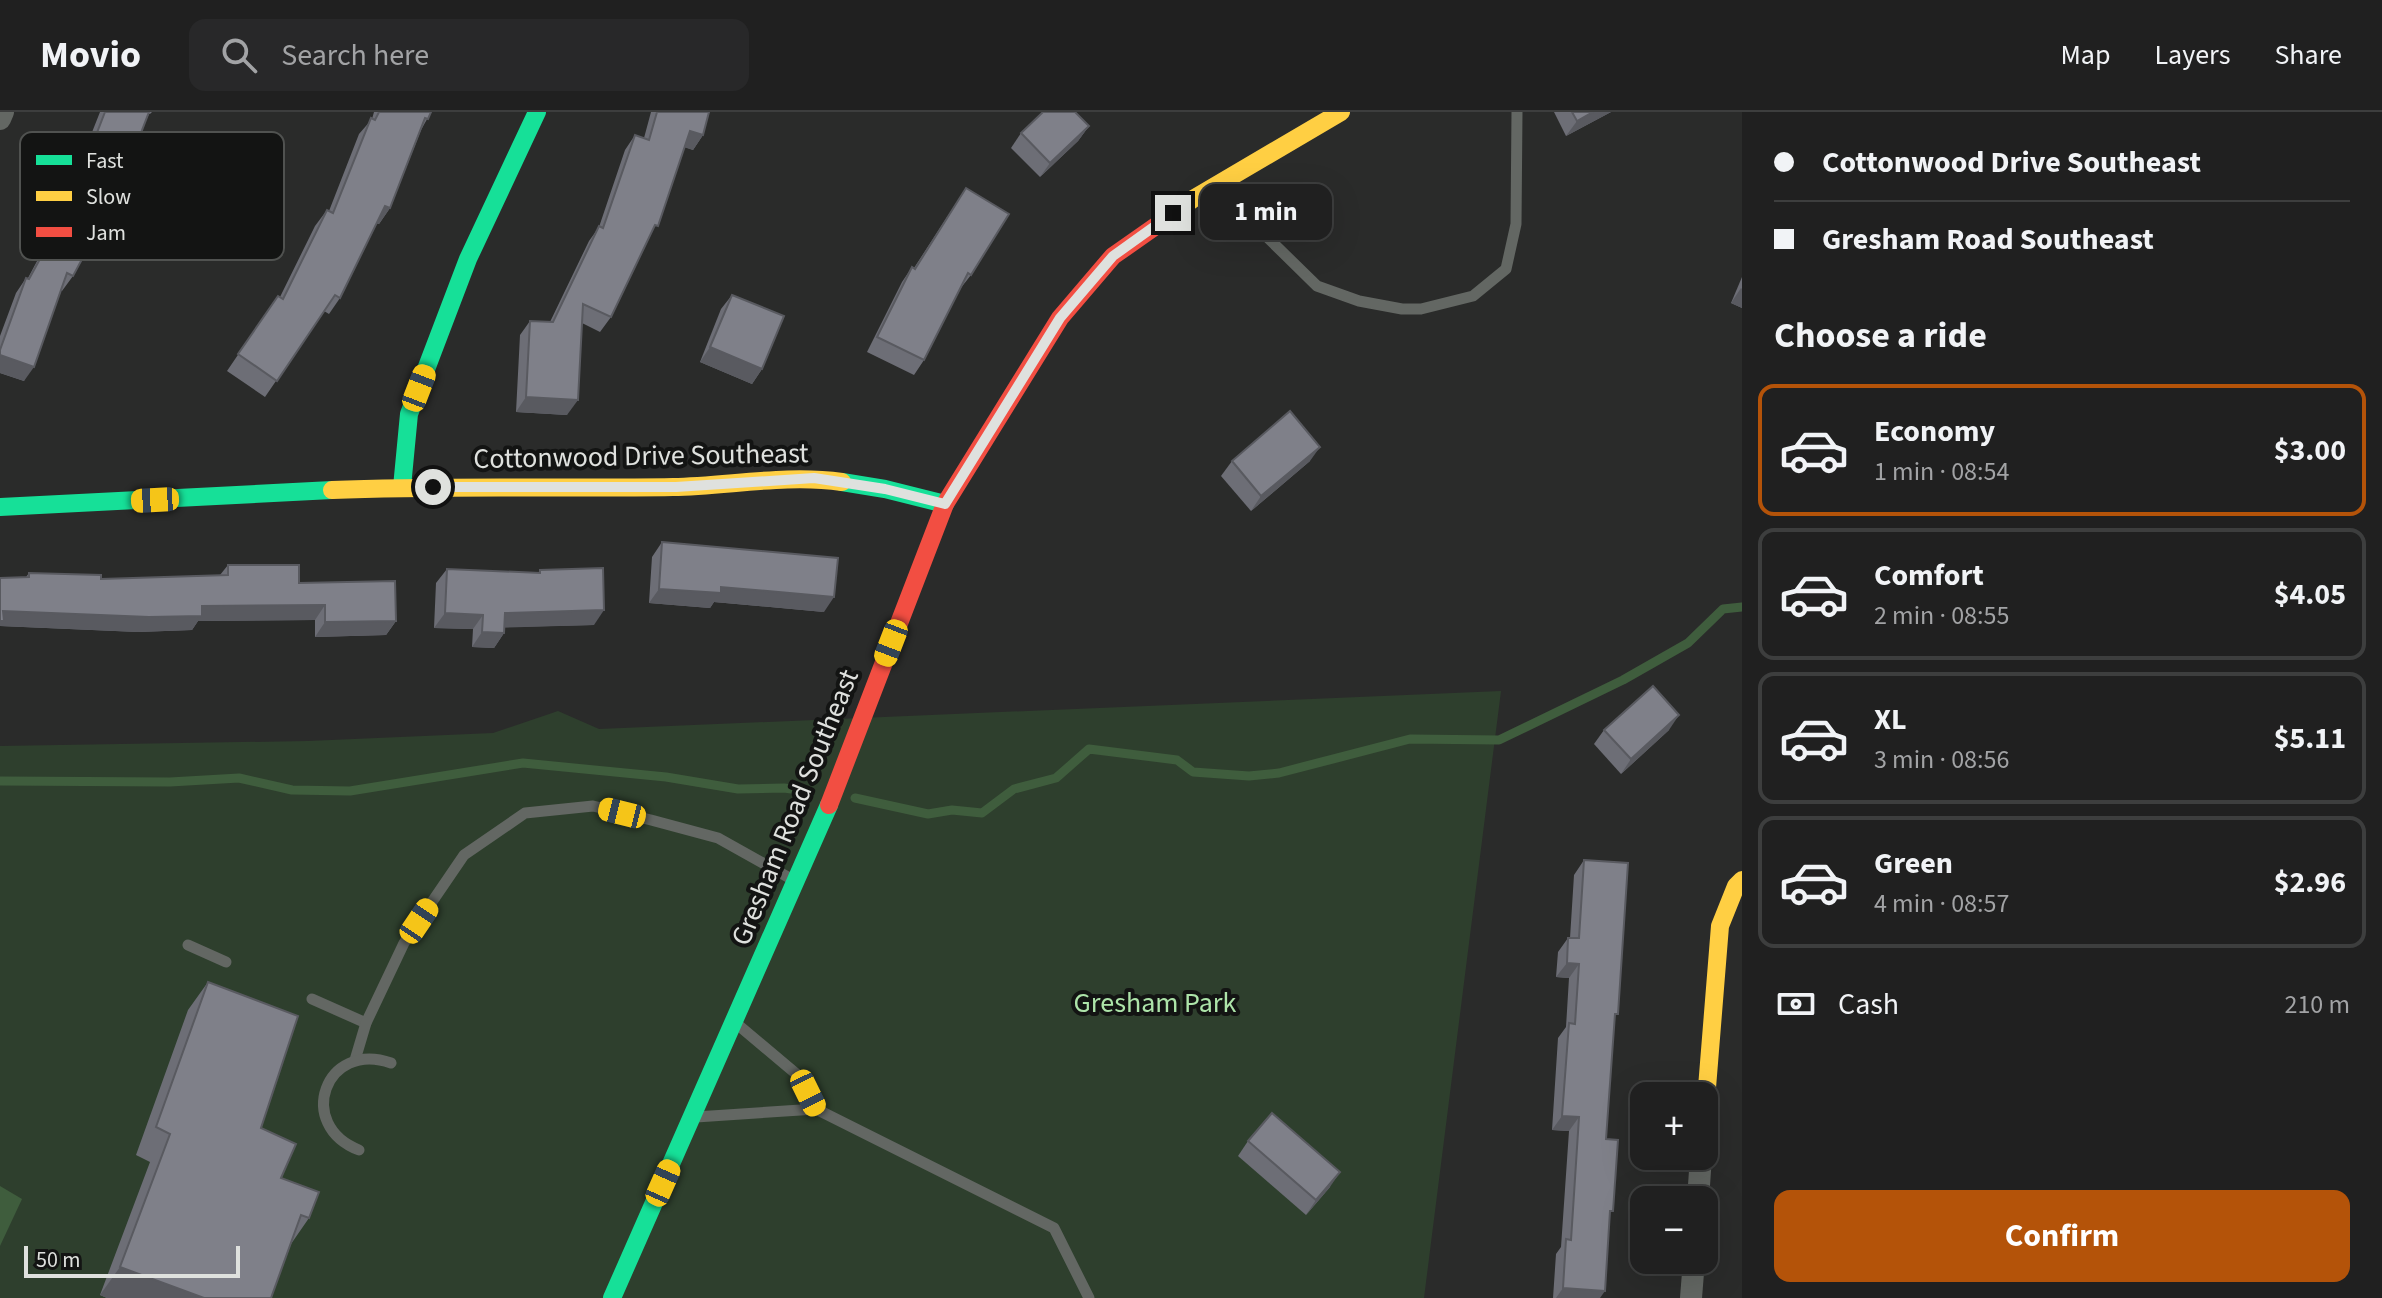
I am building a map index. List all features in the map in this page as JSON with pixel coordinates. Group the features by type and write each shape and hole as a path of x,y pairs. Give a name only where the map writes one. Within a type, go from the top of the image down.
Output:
{"street":[{"path":"0,119 3,112"},
{"path":"402,487 409,414 468,259 537,112"},
{"name":"Gresham Road Southeast","path":"612,1298 822,822 945,504 1060,318 1113,256 1316,118 1341,112"},
{"name":"Cottonwood Drive Southeast","path":"0,507 402,487 676,487 814,478 885,489 945,504"},
{"path":"1707,1082 1720,926 1736,886 1742,880"},
{"path":"1691,1298 1693,1274"}],"lane":[{"path":"1214,186 1317,286 1359,301 1402,309 1421,309 1473,296 1506,269 1516,224 1517,112"},
{"path":"355,1060 366,1023 404,943 464,855 525,813 593,806 651,820 718,838 796,881"},
{"path":"188,945 226,962"},
{"path":"312,999 366,1023"},
{"path":"734,1021 800,1077 816,1109"},
{"path":"359,1150 338,1139 325,1119 324,1094 335,1073 355,1060 367,1058 391,1063"},
{"path":"692,1117 816,1109 1054,1228 1089,1298"}],"green space":[{"name":"Gresham Park","path":"1501,691 1424,1298 0,1298 0,746 308,741 493,733 558,711 599,729"}],"shaded area":[{"path":"0,1186 22,1199 0,1246"}],"building":[{"path":"105,112 149,112 141,132 97,132"},
{"path":"379,112 431,112 428,119 425,118 390,208 385,206 340,298 335,295 277,381 238,354 278,296 283,299 327,210 333,213 371,118 375,120"},
{"path":"657,112 709,112 703,135 690,131 658,226 655,225 611,317 583,304 578,400 526,397 530,321 553,322 599,226 603,228 635,135 649,140"},
{"path":"1043,112 1075,112 1089,126 1050,163 1021,133"},
{"path":"1572,112 1593,112 1577,121"},
{"path":"966,188 1009,214 971,275 968,273 924,360 877,337 912,267 915,269"},
{"path":"39,260 82,260 73,276 67,273 34,367 0,355 26,278 29,279"},
{"path":"732,295 784,316 762,369 710,347"},
{"path":"1290,411 1320,447 1261,496 1232,461"},
{"path":"662,542 838,558 834,597 721,587 721,593 659,589"},
{"path":"228,565 299,565 299,583 395,581 396,621 325,622 325,605 202,606 202,616 149,617 3,611 4,621 0,621 0,578 29,577 29,573 101,575 101,579 228,575"},
{"path":"603,568 604,610 505,613 504,633 482,632 483,615 445,613 447,569 540,573 540,570"},
{"path":"1653,686 1679,715 1631,759 1604,730"},
{"path":"1584,860 1628,863 1606,1139 1618,1140 1605,1291 1563,1288 1566,1239 1571,1240 1579,1117 1562,1116 1569,1023 1575,1024 1579,964 1567,963 1568,938 1579,938"},
{"path":"208,982 298,1016 261,1128 296,1144 281,1178 319,1192 309,1218 301,1215 271,1298 204,1298 120,1267 170,1134 156,1127"},
{"path":"1272,1113 1340,1172 1316,1200 1248,1141"}],"waterway":[{"path":"855,798 928,814 952,810 982,813 1014,789 1056,778 1089,749 1177,760 1193,772 1249,776 1279,773 1410,739 1499,740 1623,680 1688,643 1723,609 1742,607"},
{"path":"0,781 170,782 239,778 292,790 350,791 523,763 666,777 738,789 806,791"}],"traffic: fast":[{"path":"402,487 409,414 468,259 537,112"},
{"path":"842,482 945,504"},
{"path":"0,507 332,490"},
{"path":"612,1298 829,805"}],"traffic: slow":[{"path":"1163,221 1193,199 1341,112"},
{"path":"332,490 673,487 800,479 842,482"},
{"path":"1707,1082 1720,926 1736,886 1742,880"}],"traffic: jam":[{"path":"829,805 945,504 1060,318 1113,256 1163,221"}],"route":[{"path":"433,487 676,487 814,478 885,489 945,504 1060,318 1113,256 1173,213"}]}
